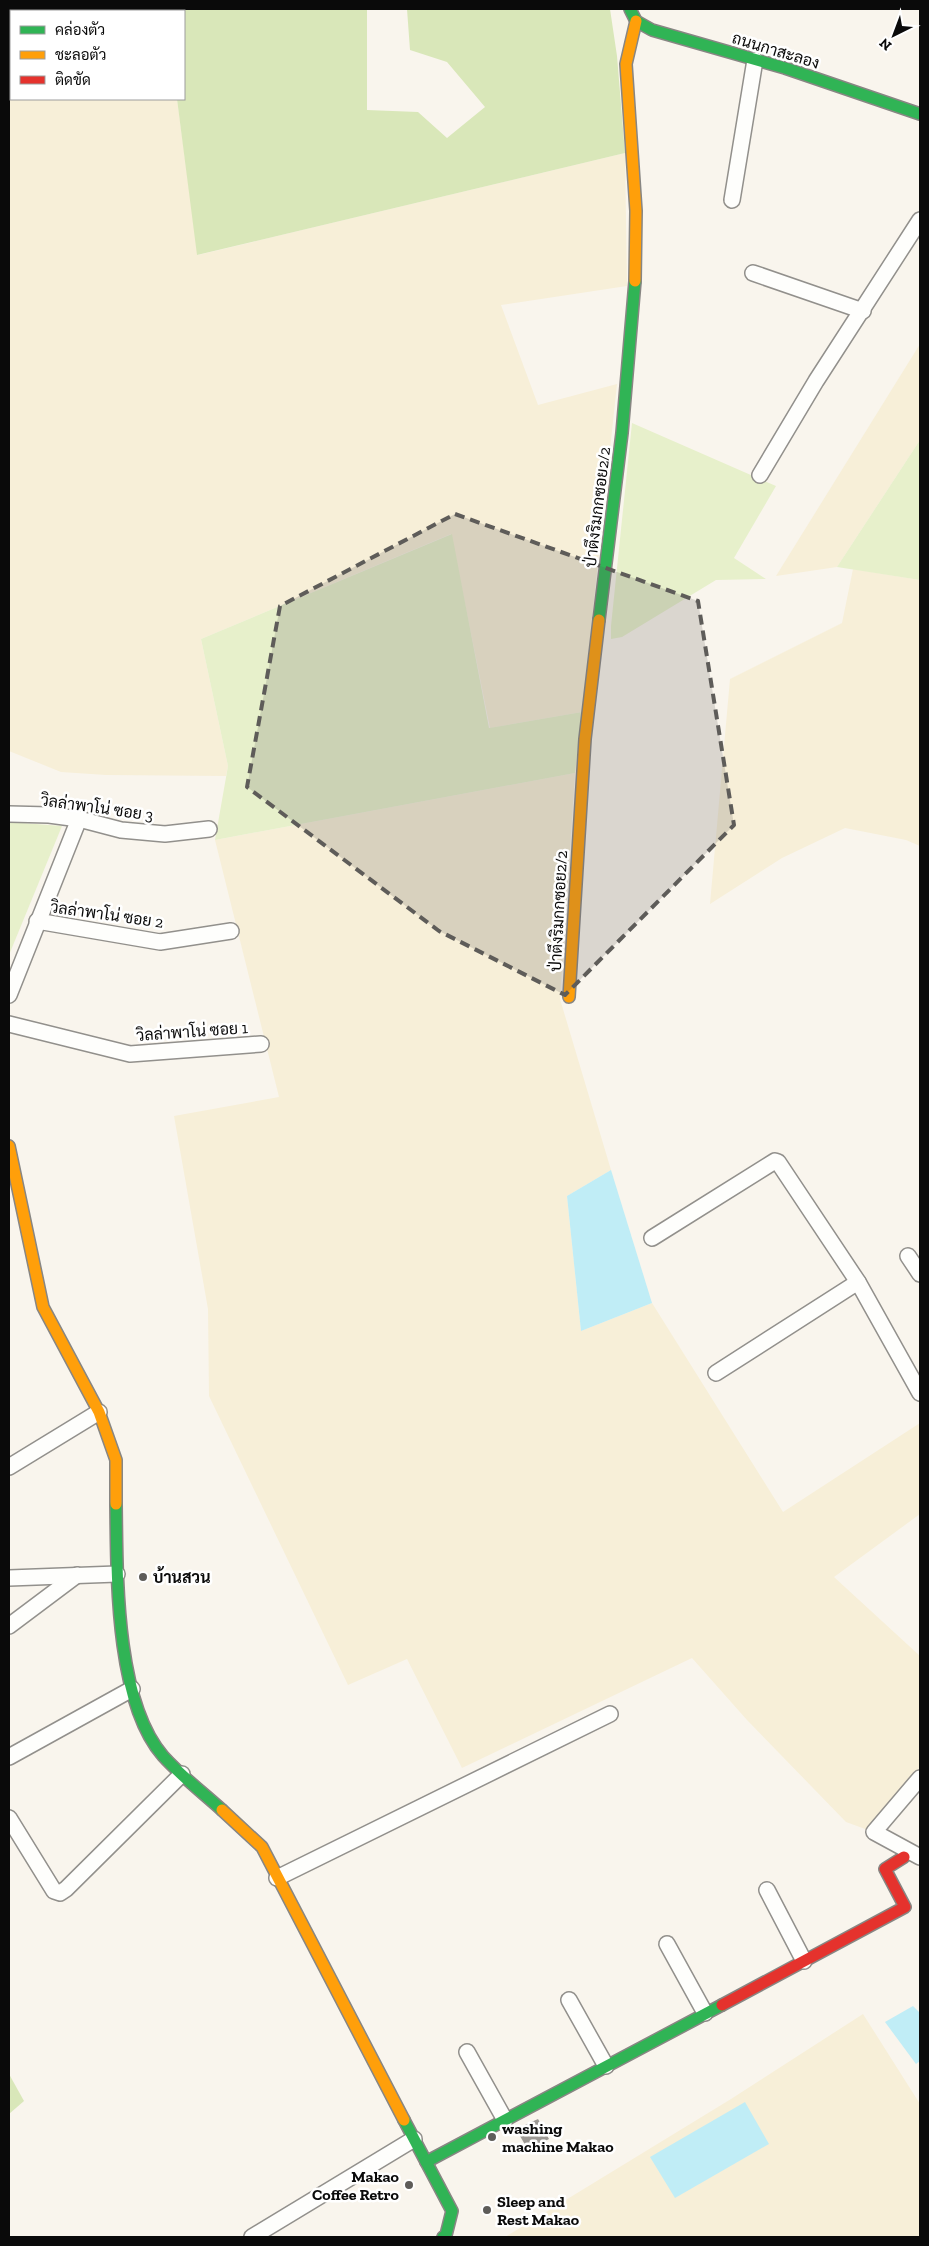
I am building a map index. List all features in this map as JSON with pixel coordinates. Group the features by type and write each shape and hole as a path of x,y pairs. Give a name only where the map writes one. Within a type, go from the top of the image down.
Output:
{"street":[{"path":"630,9 636,21"},
{"name":"ถนนกาสะลอง","path":"636,21 652,30 785,68 920,114"},
{"name":"ป่าตึงริมกกซอย2/2","path":"570,997 585,739 622,433 635,292 636,211 626,64 636,21"},
{"path":"732,200 755,60"},
{"path":"760,476 816,382 920,220"},
{"path":"753,273 863,311"},
{"name":"วิลล่าพาโน่ ซอย 3","path":"9,814 49,815 79,819 122,830 165,834 209,829"},
{"path":"9,995 79,819"},
{"name":"วิลล่าพาโน่ ซอย 2","path":"37,922 160,942 231,931"},
{"name":"วิลล่าพาโน่ ซอย 1","path":"9,1024 130,1054 261,1044"},
{"path":"9,1146 43,1306 99,1412 116,1460 117,1574 127,1672 143,1724 162,1755 262,1847 452,2211 446,2234 443,2237"},
{"path":"652,1238 775,1161 780,1163 858,1282 920,1393"},
{"path":"908,1256 920,1274"},
{"path":"716,1373 858,1282"},
{"path":"9,1467 99,1412"},
{"path":"9,1578 117,1574"},
{"path":"9,1626 77,1575"},
{"path":"9,1757 132,1689"},
{"path":"277,1878 438,1797 610,1714"},
{"path":"9,1818 54,1891 60,1893 182,1774"},
{"path":"920,1778 874,1832 920,1857"},
{"path":"426,2162 905,1907 885,1869 904,1857"},
{"path":"767,1890 804,1961"},
{"path":"667,1944 705,2013"},
{"path":"569,2000 606,2066"},
{"path":"466,2052 505,2120"},
{"path":"252,2237 414,2139"}],"highlighted area":[{"path":"455,514 698,601 734,825 565,995 439,931 247,787 280,606"}],"shaded area":[{"path":"29,9 165,9 165,10"},
{"path":"9,17 10,100 177,100 198,255 625,153 627,286 501,305 538,405 617,384 582,712 490,728 451,534 201,639 228,766 226,776 106,775 61,772 9,751"},
{"path":"920,344 920,440 837,567 776,576"},
{"path":"853,569 920,580 920,846 906,840 845,828 782,858 710,904 730,679 842,623"},
{"path":"575,773 560,999 611,1170 567,1196 581,1331 652,1303 783,1512 920,1423 920,1514 834,1577 920,1656 920,1767 868,1830 846,1822 747,1720 692,1658 462,1768 407,1659 348,1685 209,1396 208,1309 174,1116 279,1097 215,840"},
{"path":"863,2014 920,2104 920,2237 505,2237 731,2099"}],"green space":[{"path":"367,9 367,110 418,112 447,138 485,107 447,62 410,50 407,9 610,9 617,56 625,153 197,255 177,100 185,100 185,10 165,10"},
{"path":"632,423 776,486 734,558 766,579 716,580 622,637 611,639 611,626"},
{"path":"920,440 920,580 837,567"},
{"path":"452,534 489,728 582,712 575,773 215,840 228,766 201,639"},
{"path":"9,822 62,826 9,955"},
{"path":"9,2074 24,2101 9,2114"}],"water":[{"path":"611,1170 652,1303 581,1331 567,1196"},
{"path":"913,2006 920,2013 920,2061 916,2064 885,2022"},
{"path":"745,2102 769,2144 675,2198 650,2157"}],"building":[{"path":"538,2119 549,2139 528,2150 516,2129"}],"traffic: fast":[{"path":"630,9 636,21 652,30 785,68 920,114"},
{"path":"599,620 622,433 635,281"},
{"path":"116,1504 117,1565 122,1636 127,1671 136,1703 147,1732 163,1756 222,1810"},
{"path":"426,2162 722,2005"},
{"path":"404,2120 452,2211 446,2235 443,2237"}],"traffic: slow":[{"path":"635,281 636,211 626,64 636,21"},
{"path":"569,997 585,739 599,620"},
{"path":"9,1146 43,1307 99,1412 116,1460 116,1504"},
{"path":"222,1810 262,1847 404,2120"}],"traffic: jam":[{"path":"722,2005 905,1907 885,1869 904,1857"}],"place":[{"name":"บ้านสวน","path":"143,1577"},
{"name":"washing machine Makao","path":"492,2137"},
{"name":"Makao Coffee Retro","path":"409,2185"},
{"name":"Sleep and Rest Makao","path":"487,2210"}]}
